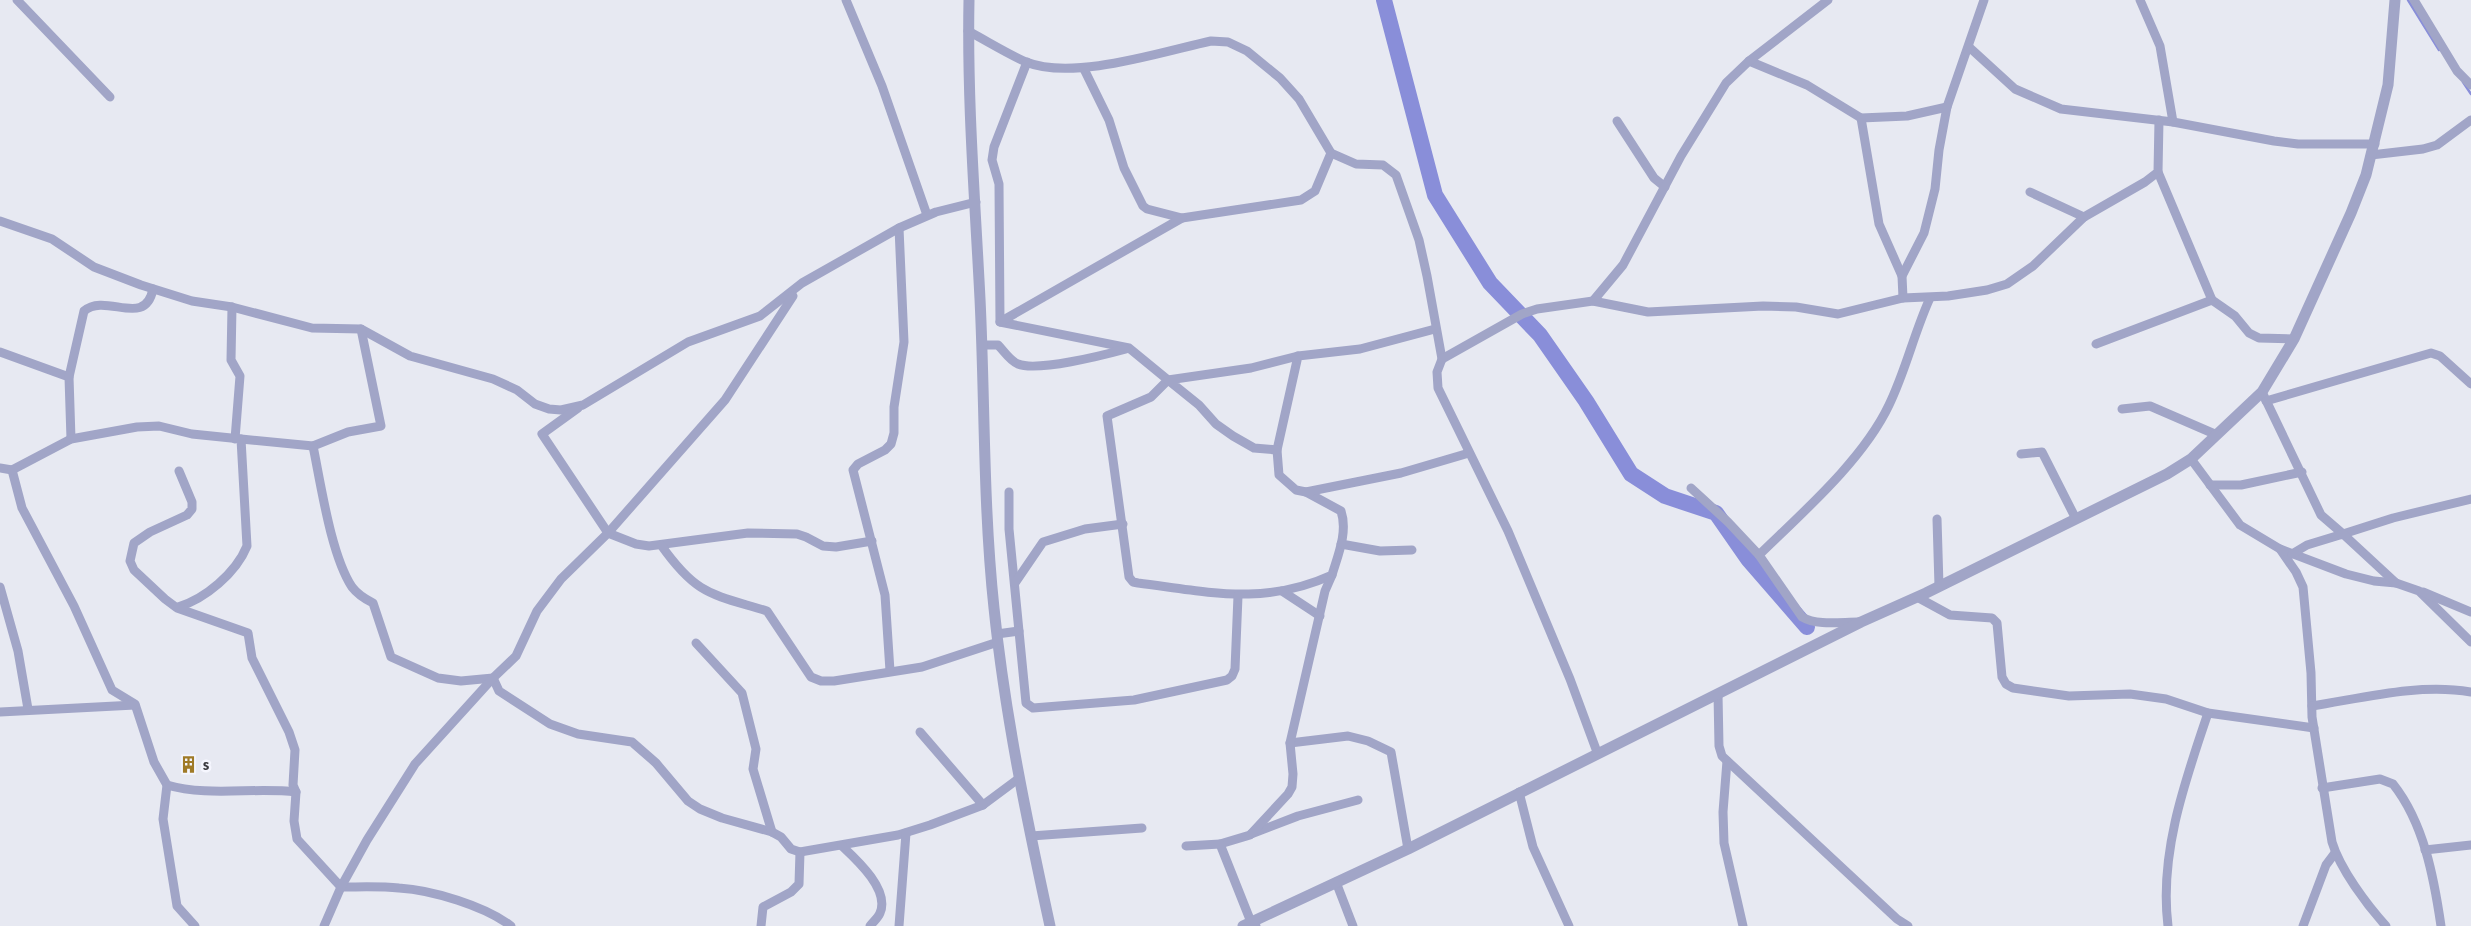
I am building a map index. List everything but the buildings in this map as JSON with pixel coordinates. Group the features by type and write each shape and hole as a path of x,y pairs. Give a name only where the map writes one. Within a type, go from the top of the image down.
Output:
{"street":[{"path":"17,0 110,97"},
{"path":"846,0 880,81 927,215"},
{"path":"969,0 968,31 982,345 987,509 998,638 1007,714 1018,779 1050,926"},
{"path":"1593,301 1623,265 1682,156 1726,84 1749,62 1828,0"},
{"path":"1902,276 1924,234 1935,189 1939,150 1948,107 1970,47 1984,0"},
{"path":"2140,0 2158,39 2173,122"},
{"path":"1220,844 1250,925 1408,849 1597,752 1861,622 1917,597 2151,483 2191,459 2264,396 2294,339 2351,213 2373,149 2388,85 2395,0"},
{"path":"2414,0 2457,71 2471,85"},
{"path":"968,31 1027,62 1049,68 1084,69 1211,41 1228,42 1247,50 1280,78 1299,99 1330,153 1356,164 1383,165 1396,175 1419,240 1428,276 1435,329 1442,359 1437,372 1438,388 1508,531 1570,679 1597,752"},
{"path":"1970,47 2015,90 2061,109 2173,122 2274,141 2373,149 2423,149 2437,145 2471,120"},
{"path":"1000,322 999,184 992,160 997,139 1027,62"},
{"path":"1749,62 1806,85 1861,118 1907,116 1948,107"},
{"path":"1084,69 1109,120 1124,168 1143,206 1147,209 1182,218"},
{"path":"1861,118 1878,224 1902,276 1903,298"},
{"path":"1617,120 1654,178 1665,187"},
{"path":"2159,120 2158,172 2212,300 2235,316 2249,332 2259,338 2294,339"},
{"path":"1000,322 1182,218 1301,200 1315,190 1330,153"},
{"path":"1442,359 1522,314 1537,309 1593,301 1648,312 1763,306 1796,307 1838,314 1903,298 1930,298 1988,290 2007,284 2033,266 2084,217 2146,182 2158,172"},
{"path":"2030,192 2084,217"},
{"path":"872,540 836,547 823,546 806,536 797,534 748,533 661,545 636,544 608,533 542,434 583,406 688,342 760,316 802,283 899,228 927,215 976,202"},
{"path":"0,221 52,239 94,267 153,289 192,301 232,307 312,328 361,329 410,356 493,379 517,390 535,404 549,409 561,410 583,406"},
{"path":"890,671 885,595 853,470 858,464 885,450 891,444 894,433 894,407 904,342 899,228"},
{"path":"324,926 341,887 415,764 493,678 516,656 537,611 561,579 608,533 724,400 802,283"},
{"path":"71,439 69,377 84,311 96,305 135,309 146,306 151,300 153,289"},
{"path":"1759,555 1823,492 1864,445 1884,415 1904,371 1930,298"},
{"path":"2096,344 2212,300"},
{"path":"178,608 191,604 223,579 244,554 247,546 238,439 240,376 231,360 232,307"},
{"path":"1000,322 1129,348 1199,405 1216,424 1232,436 1254,448 1277,450"},
{"path":"0,468 12,470 71,439 110,430 152,426 192,434 312,446 348,432 381,426 361,329"},
{"path":"1332,575 1316,582 1282,591 1238,596 1133,582 1129,577 1107,416 1152,397 1168,380 1251,368 1298,356 1360,349 1435,329"},
{"path":"982,345 998,345 1013,362 1026,366 1067,362 1129,348"},
{"path":"0,352 69,377"},
{"path":"2264,396 2431,353 2440,356 2471,384"},
{"path":"1250,835 1288,794 1292,787 1290,743 1325,591 1341,544 1343,518 1341,511 1306,492 1296,490 1279,475 1277,450 1298,356"},
{"path":"2264,396 2322,515 2396,583"},
{"path":"2122,409 2150,406 2218,435"},
{"path":"312,446 328,520 343,569 361,597 373,603 391,657 438,678 461,681 493,678"},
{"path":"2021,454 2042,452 2076,519"},
{"path":"1306,492 1401,473 1469,453"},
{"path":"2191,459 2240,525 2280,549 2346,574 2374,581 2396,583 2471,612"},
{"path":"12,470 22,508 74,606 112,690 135,704 150,754 167,784 162,819 177,906 195,926"},
{"path":"179,471 192,502 192,509 187,515 150,532 134,543 130,561 134,570 178,608 248,633 252,658 289,732 295,750 293,785 296,792 294,821 297,839 341,887 400,888 430,894 479,908 500,918 511,926"},
{"path":"2210,485 2241,485 2302,472"},
{"path":"1690,488 1728,522 1759,555 1802,617 1820,622 1861,622"},
{"path":"1009,492 1009,529 1026,702 1033,708 1134,700 1227,680 1232,676 1235,669 1238,596"},
{"path":"2292,554 2308,545 2393,518 2471,499"},
{"path":"1936,519 1939,586"},
{"path":"1015,584 1043,542 1085,529 1123,524"},
{"path":"1341,544 1380,551 1412,550"},
{"path":"661,545 675,565 694,584 725,599 767,611 811,676 821,681 834,681 937,663 1019,631"},
{"path":"2280,549 2296,572 2303,587 2314,728 2322,788 2335,853 2362,895 2386,926"},
{"path":"0,588 18,651 28,709"},
{"path":"1282,591 1320,616"},
{"path":"2419,591 2471,642"},
{"path":"1917,597 1950,615 1992,618 1997,623 2002,677 2013,688 2069,696 2130,694 2166,699 2208,714 2314,728"},
{"path":"696,643 742,693 756,750 754,769 772,832"},
{"path":"493,678 499,691 550,724 578,734 632,742 656,763 688,801 700,809 759,830 772,832 781,836 792,850 800,852 815,848 842,846 906,833 982,805 1018,779"},
{"path":"2312,706 2408,692 2445,690 2471,692"},
{"path":"1718,694 1719,746 1720,752 1727,761 1898,919 1908,926"},
{"path":"0,712 135,704"},
{"path":"2168,926 2166,886 2174,830 2186,778 2208,714"},
{"path":"920,732 982,805"},
{"path":"1290,743 1348,736 1368,741 1391,752 1408,849"},
{"path":"1727,761 1723,812 1724,843 1743,926"},
{"path":"2322,788 2370,780 2388,780 2397,789 2413,818 2425,850 2435,885 2441,926"},
{"path":"167,784 196,791 271,789 296,792"},
{"path":"1519,792 1534,847 1569,926"},
{"path":"1186,846 1220,844 1250,835 1298,816 1358,800"},
{"path":"1031,836 1142,828"},
{"path":"899,926 906,833"},
{"path":"2425,850 2471,845"},
{"path":"842,846 863,866 882,899 880,913 870,926"},
{"path":"761,926 763,907 791,892 799,884 800,852"},
{"path":"2303,926 2326,865 2335,853"},
{"path":"1336,882 1353,926"}],"waterway":[{"path":"1384,0 1435,195 1490,283 1540,335 1586,401 1631,474 1665,496 1716,513 1748,559 1807,627"},
{"path":"2408,0 2439,50"},
{"path":"2463,82 2471,94"}],"place":[{"name":"s","path":"189,765"}]}
